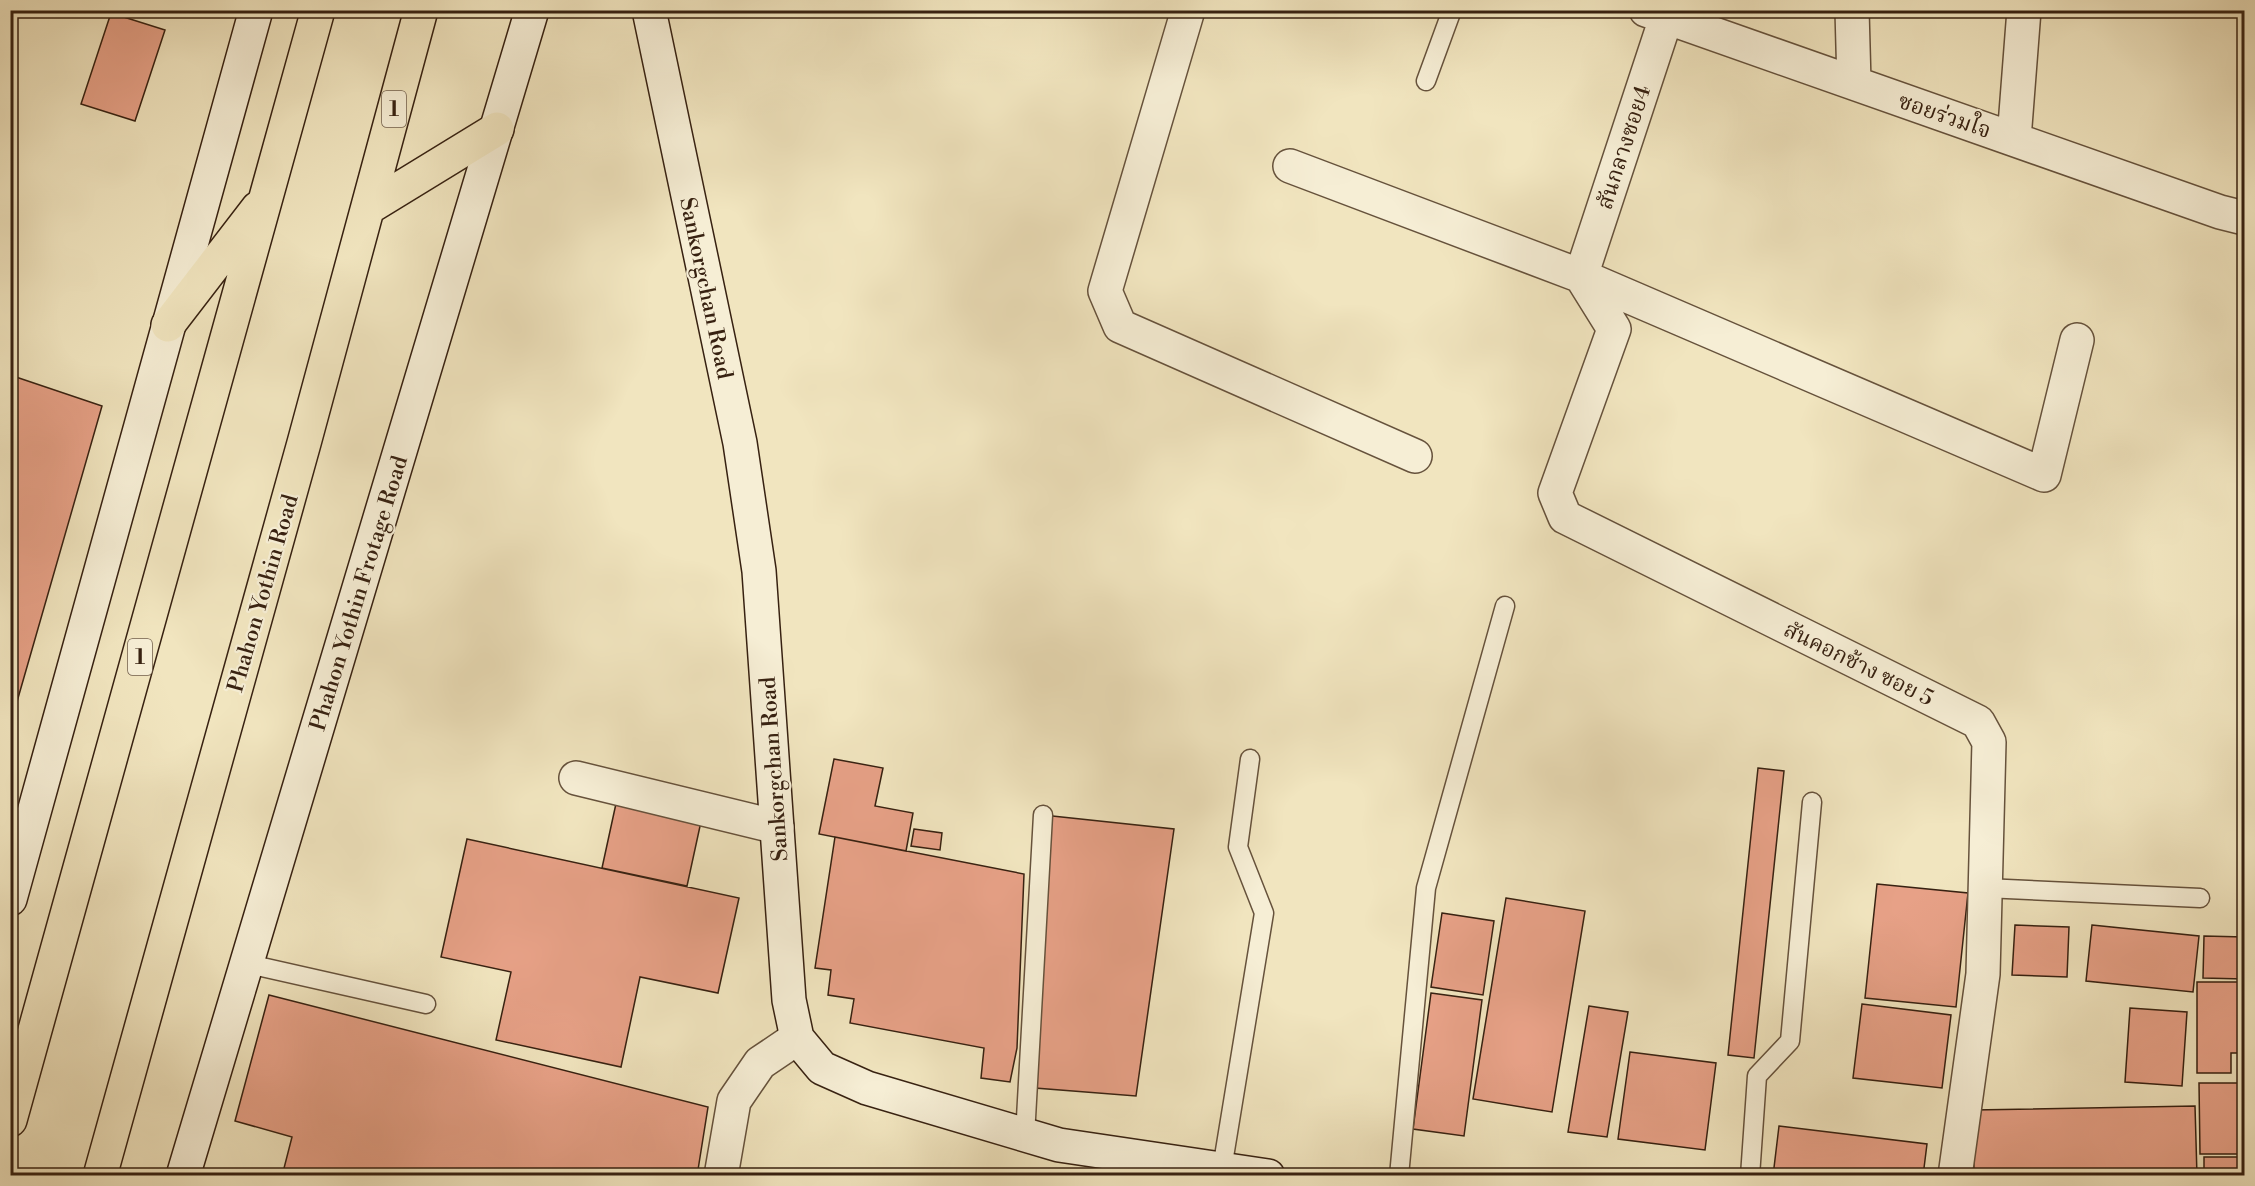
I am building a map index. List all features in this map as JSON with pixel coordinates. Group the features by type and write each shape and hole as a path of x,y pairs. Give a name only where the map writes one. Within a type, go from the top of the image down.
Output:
{"main road":[{"name":"1","path":"10,1120 318,10"},
{"name":"Phahon Yothin Road","path":"100,1176 421,10"},
{"path":"368,208 497,129"},
{"path":"168,325 268,195"}],"street":[{"path":"10,899 256,10"},
{"name":"Phahon Yothin Frotage Road","path":"183,1176 532,10"},
{"name":"Sankorgchan Road","path":"649,10 740,443 759,571 789,1000 797,1038 822,1068 867,1088 1025,1136 1059,1145 1268,1176"},
{"path":"1188,10 1105,291 1119,326 1415,456"},
{"path":"1852,10 1854,83"},
{"path":"2014,139 2024,10"},
{"name":"ซอยร่วมใจ","path":"1656,14 2220,212 2244,218"},
{"name":"สันกลางซอย4","path":"1581,276 1656,14"},
{"path":"1290,166 1581,276 2043,475 2077,340"},
{"name":"สันคอกช้าง ซอย 5","path":"1581,276 1614,329 1555,493 1565,517 1978,722 1989,742 1983,974 1955,1176"},
{"path":"576,778 777,826"},
{"path":"721,1176 734,1101 760,1063 797,1038"}],"lane":[{"path":"1426,81 1452,10"},
{"path":"1400,1176 1426,888 1505,606"},
{"path":"1222,1169 1264,914 1238,847 1250,759"},
{"path":"1750,1176 1757,1076 1790,1041 1812,802"},
{"path":"1025,1136 1043,815"},
{"path":"1985,888 2200,898"},
{"path":"248,964 426,1004"}],"building":[{"path":"111,13 165,30 135,121 81,104"},
{"path":"10,375 102,406 10,726"},
{"path":"834,759 883,768 875,806 913,813 906,851 819,834"},
{"path":"1758,768 1784,771 1754,1058 1728,1055"},
{"path":"617,799 702,817 687,886 602,868"},
{"path":"1043,815 1174,829 1136,1096 1035,1088"},
{"path":"914,829 942,833 940,850 911,846"},
{"path":"835,837 1024,874 1017,1048 1010,1082 981,1078 984,1048 850,1023 854,999 828,995 831,970 815,968"},
{"path":"467,839 739,898 718,993 640,977 621,1067 496,1040 511,972 441,957"},
{"path":"1877,884 1968,893 1956,1007 1865,998"},
{"path":"1506,898 1585,911 1552,1112 1473,1099"},
{"path":"1442,913 1494,921 1483,995 1431,987"},
{"path":"2015,925 2069,927 2067,977 2012,975"},
{"path":"2092,925 2199,936 2193,992 2086,981"},
{"path":"2204,936 2244,937 2244,979 2203,978"},
{"path":"2197,982 2244,982 2244,1053 2231,1053 2231,1073 2197,1073"},
{"path":"1431,993 1482,1000 1464,1136 1413,1129"},
{"path":"269,995 708,1107 697,1176 282,1176 292,1137 235,1121"},
{"path":"1862,1004 1951,1015 1942,1088 1853,1078"},
{"path":"1589,1006 1628,1012 1607,1137 1568,1132"},
{"path":"2130,1008 2187,1012 2182,1086 2125,1082"},
{"path":"1630,1052 1716,1063 1705,1150 1618,1139"},
{"path":"2199,1083 2244,1083 2244,1154 2200,1154"},
{"path":"2195,1106 2197,1176 1974,1176 1973,1110"},
{"path":"1779,1126 1927,1144 1923,1176 1773,1176"},
{"path":"2204,1157 2244,1157 2244,1176 2204,1176"}]}
